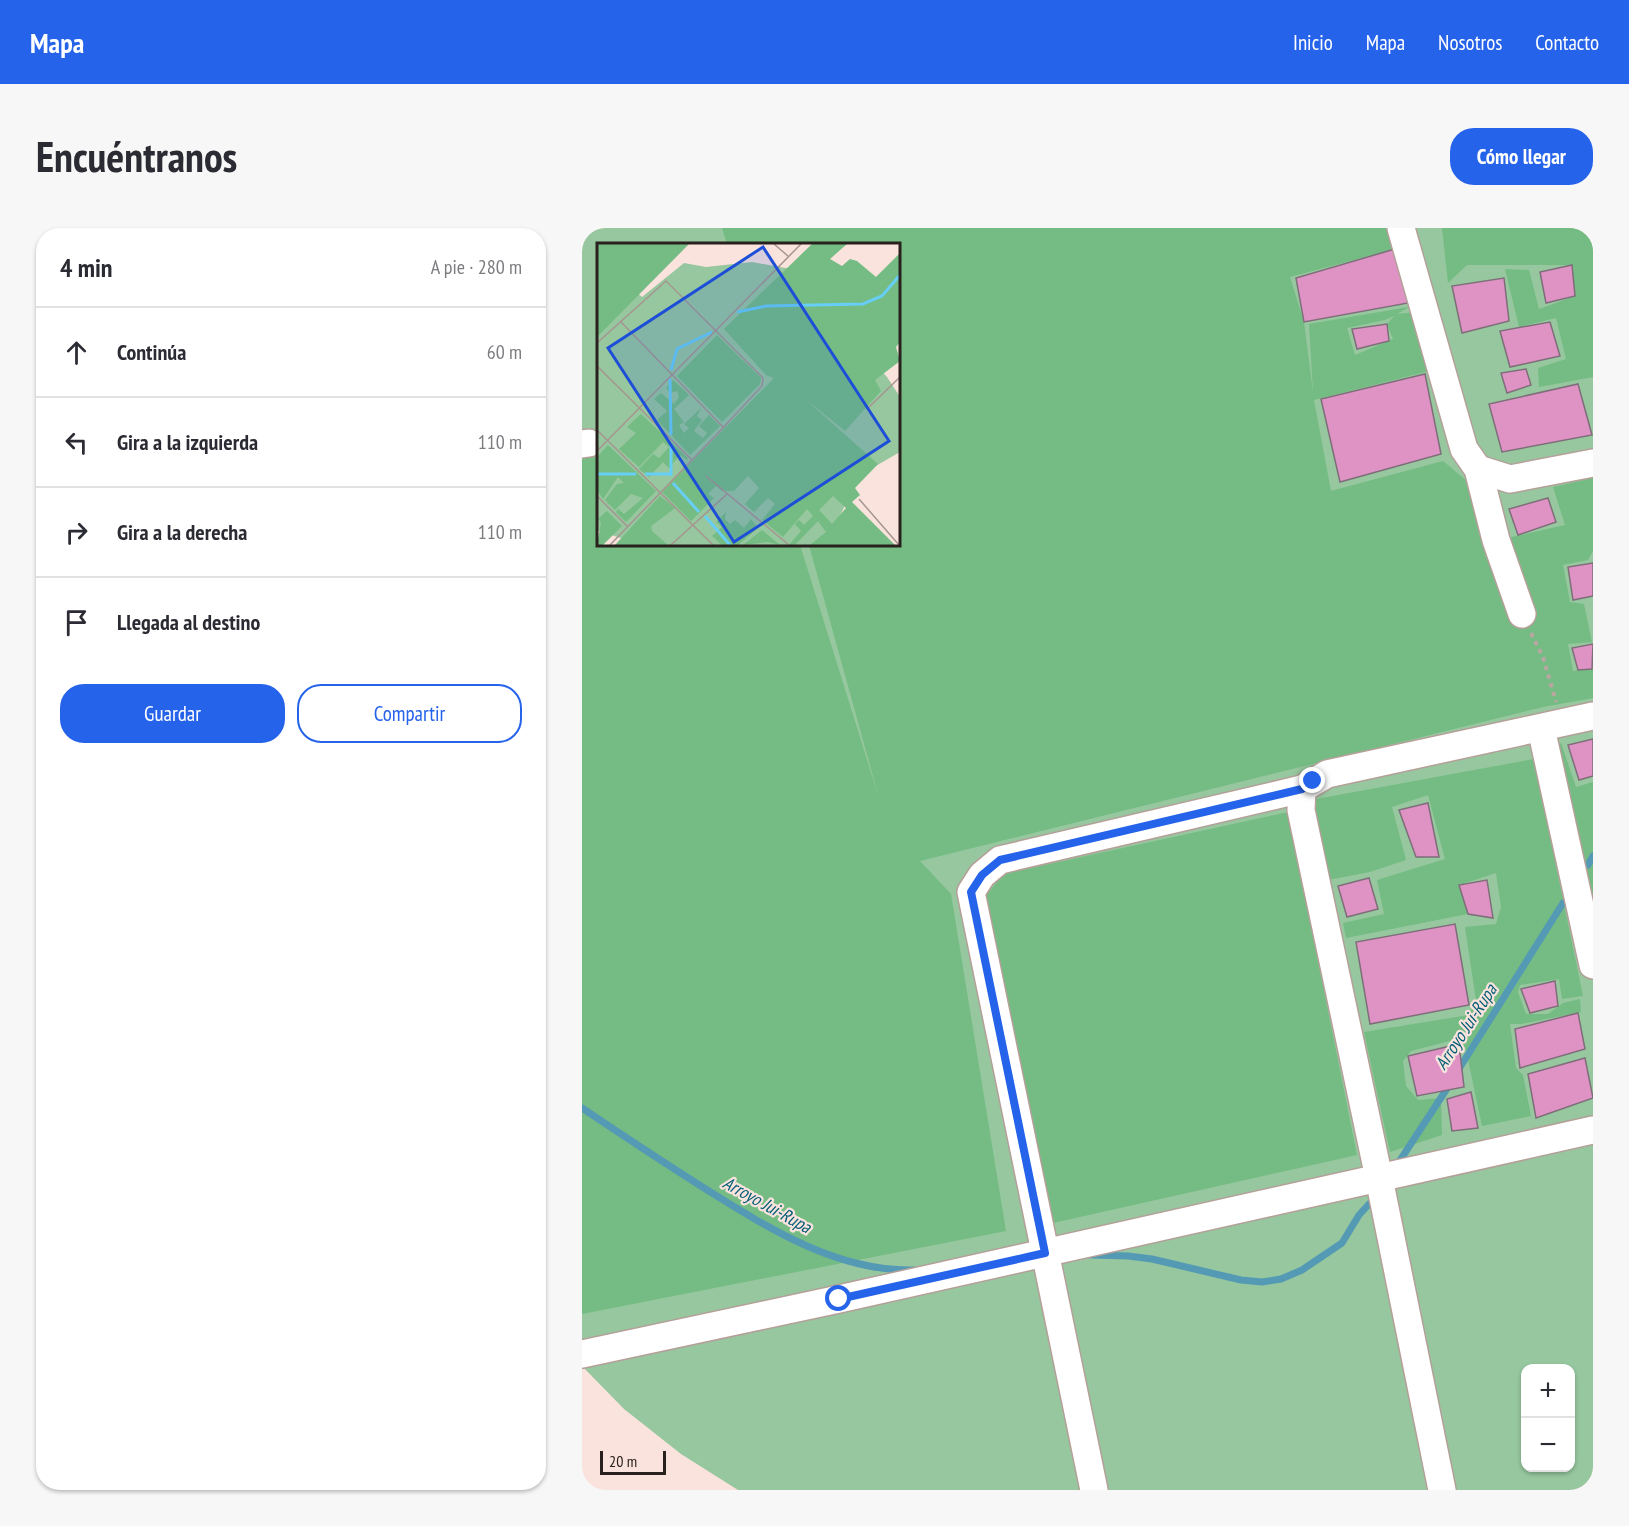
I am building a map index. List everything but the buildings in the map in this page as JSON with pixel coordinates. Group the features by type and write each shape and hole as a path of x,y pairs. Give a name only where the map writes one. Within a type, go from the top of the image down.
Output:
{"street":[{"path":"1401,228 1464,449 1478,469 1496,540 1522,614"},
{"path":"1478,469 1510,479 1593,463"},
{"path":"1094,1490 971,892 982,875 1000,860 1302,789 1327,774 1593,717"},
{"path":"1552,726 1593,965"},
{"path":"1302,789 1301,810 1442,1490"},
{"path":"582,1354 1593,1130"}],"path":[{"path":"1522,614 1543,657 1552,726"}],"green space":[{"path":"582,228 1593,228 1593,1490 738,1490 681,1454 624,1409 582,1366"},
{"path":"722,228 1393,228 1399,248 1290,277 1304,322 1313,392 1309,324 1409,307 1397,314 1416,312 1429,371 1314,400 1331,491 1443,461 1467,481 1496,495 1503,539 1565,525 1553,487 1593,478 1593,551 1588,560 1563,565 1570,602 1584,604 1592,642 1568,644 1573,671 1593,668 1593,698 1543,707 920,861 951,894 1006,1231 582,1314 582,451 597,447 597,546 800,546 879,798 809,546 900,546 900,243 727,243","holes":["1394,316 1387,324 1393,339 1355,355 1347,328"]},
{"path":"1442,228 1593,228 1593,377 1539,387 1538,368 1566,359 1556,318 1519,327 1505,269 1529,270 1539,309 1575,296 1572,265 1467,265 1448,283"},
{"path":"1561,743 1576,787 1593,782 1593,912 1552,748"},
{"path":"1534,759 1583,996 1562,999 1559,979 1520,985 1518,992 1526,1014 1548,1014 1563,1003 1580,999 1581,1012 1522,1024 1510,1024 1516,1068 1523,1075 1531,1116 1482,1126 1466,1050 1458,1039 1411,1051 1403,1061 1406,1086 1418,1100 1441,1098 1442,1135 1390,1152 1364,1032 1469,1015 1476,1000 1465,927 1496,924 1501,907 1496,873 1459,885 1468,914 1346,938 1343,923 1384,914 1377,880 1445,859 1428,795 1392,807 1406,860 1370,872 1328,880 1311,800"},
{"path":"1288,812 1357,1155 1053,1223 982,901 1003,874"}],"waterway":[{"name":"Arroyo Jui-Rupa","path":"1588,865 1593,856"},
{"name":"Arroyo Jui-Rupa","path":"1457,1072 1563,903"},
{"name":"Arroyo Jui-Rupa","path":"1397,1165 1450,1084"},
{"name":"Arroyo Jui-Rupa","path":"582,1108 728,1203 804,1245 858,1264 885,1269 914,1270"},
{"name":"Arroyo Jui-Rupa","path":"1091,1255 1152,1259 1241,1280 1262,1282 1281,1279 1302,1270 1342,1243 1359,1215 1370,1203"}],"route":[{"path":"839,1299 1045,1253 971,892 982,875 1000,860 1302,789 1313,781"}]}
